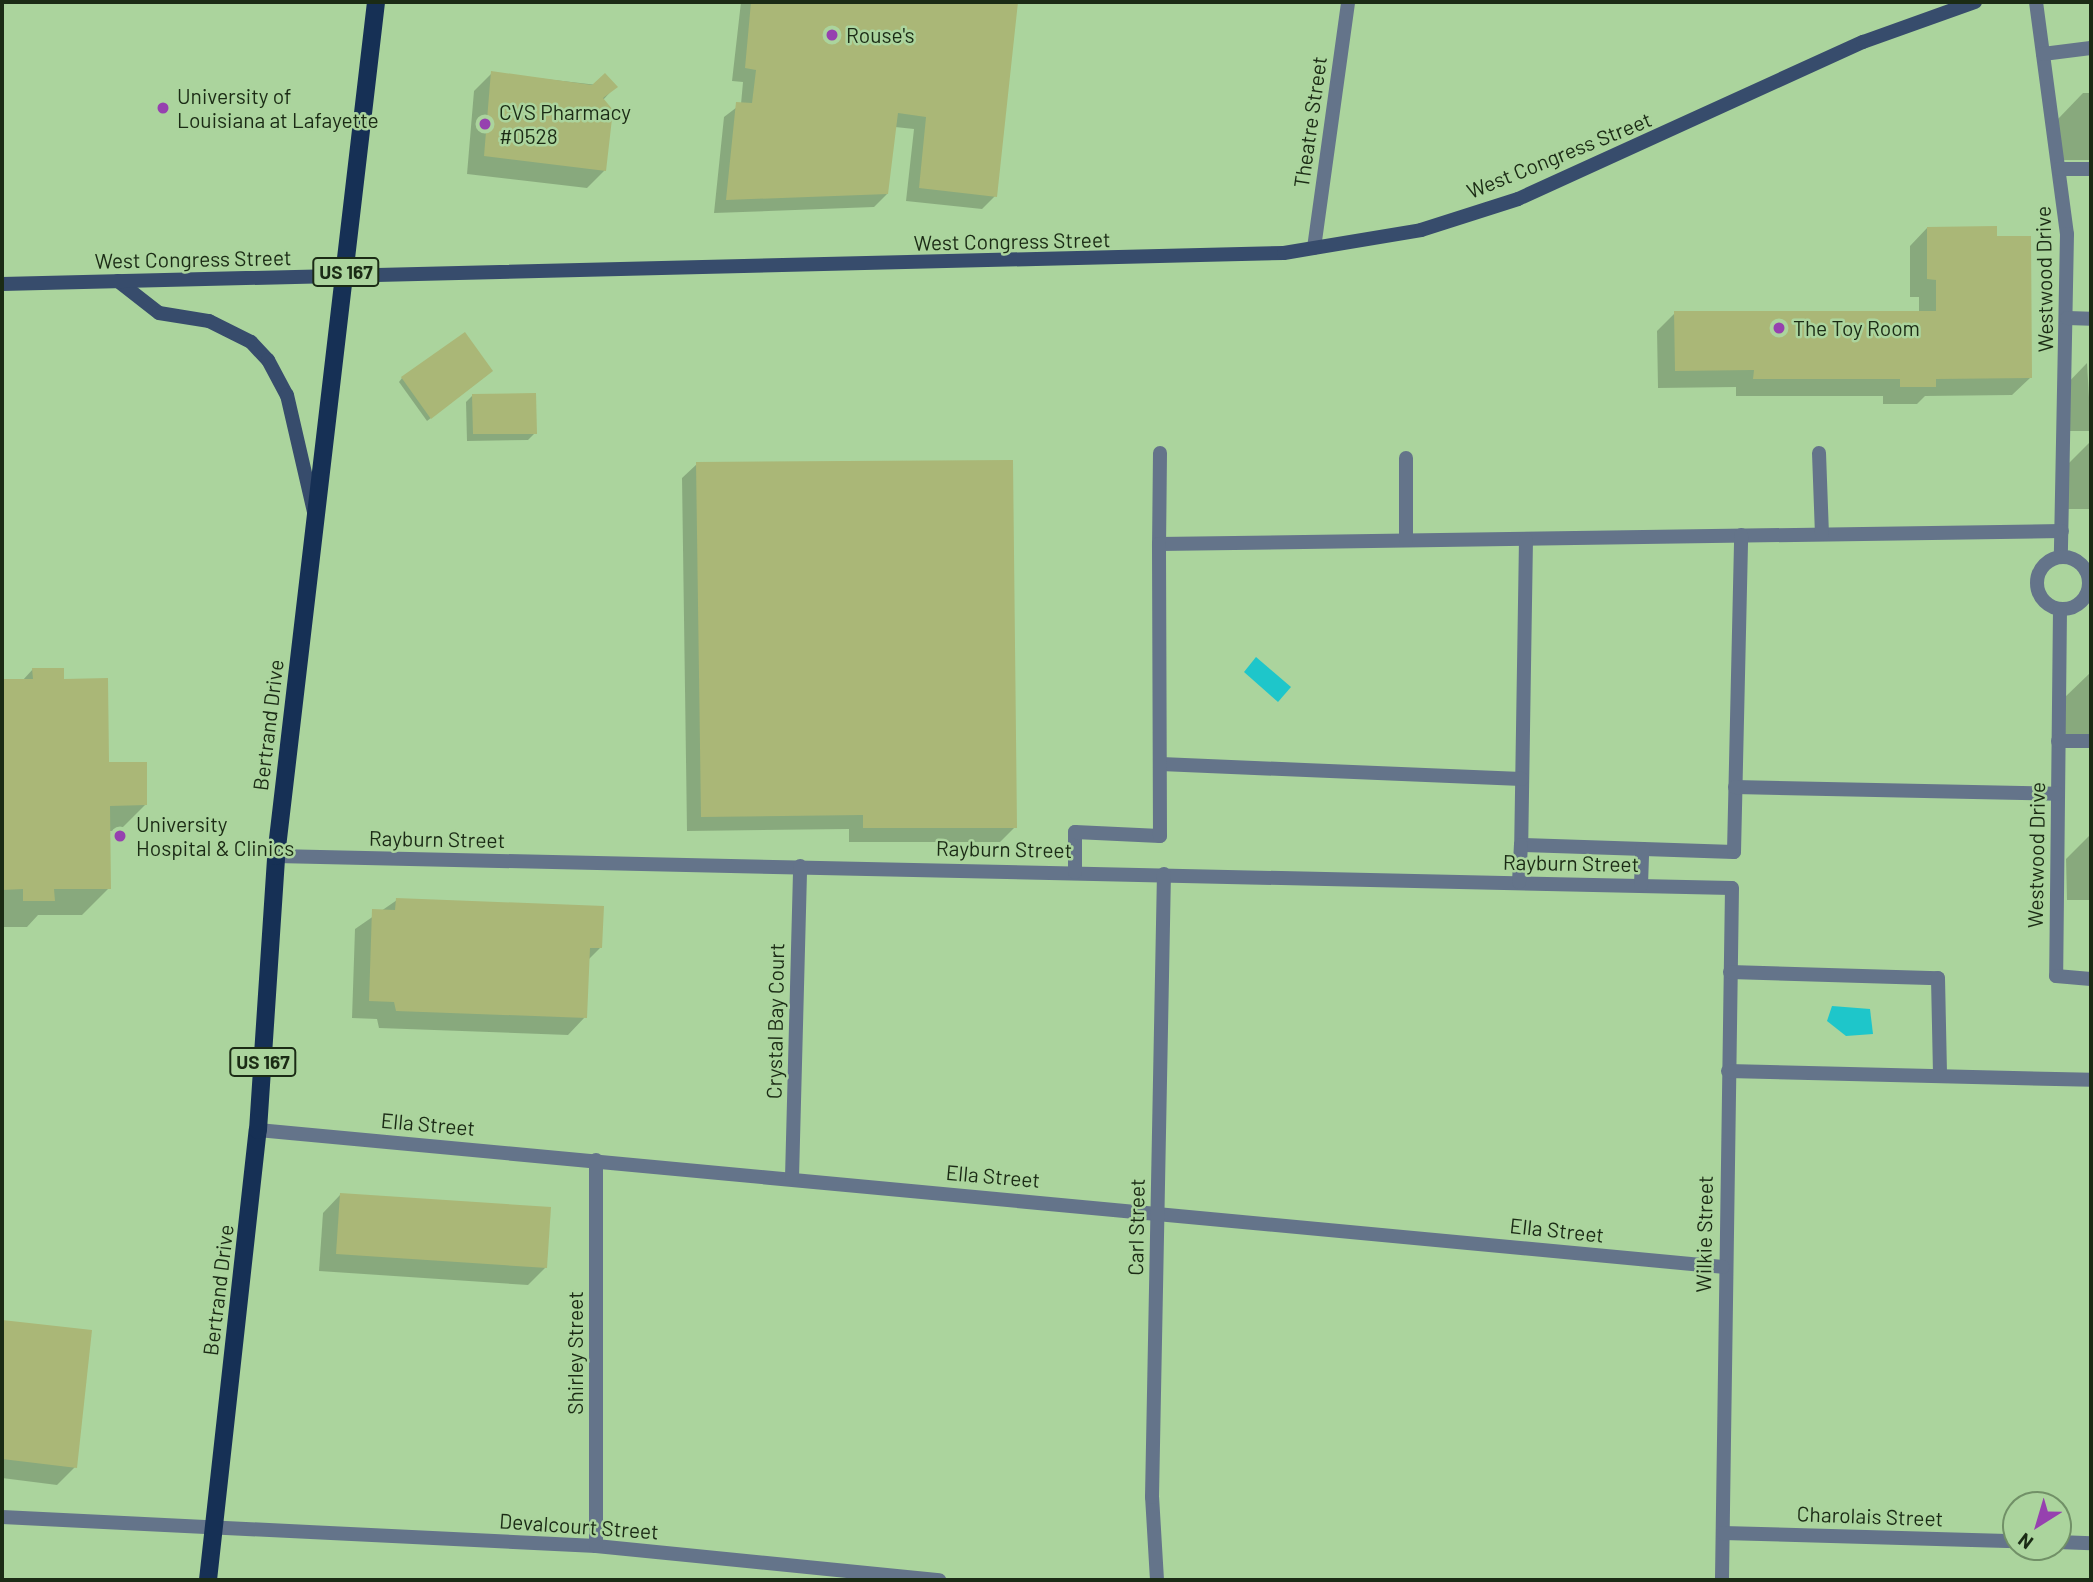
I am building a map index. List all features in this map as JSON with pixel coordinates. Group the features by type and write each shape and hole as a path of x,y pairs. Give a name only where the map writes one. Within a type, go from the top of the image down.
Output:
{"main road":[{"name":"Bertrand Drive","path":"208,1580 258,1130 276,856 376,2"},
{"name":"West Congress Street","path":"2,284 1185,259 1314,248 1421,230 1518,199 1863,42 1975,2"},
{"path":"118,281 159,313 209,321 251,342 268,360 287,395 316,517"}],"street":[{"name":"Theatre Street","path":"1314,248 1348,2"},
{"name":"Westwood Drive","path":"2036,2 2059,169 2067,318 2061,557"},
{"path":"2043,54 2091,48"},
{"path":"2059,169 2091,169"},
{"path":"2067,318 2091,319"},
{"path":"1075,872 1075,832 1160,836 1160,453"},
{"path":"1819,453 1822,534"},
{"path":"1406,458 1406,540"},
{"path":"1159,544 2063,531"},
{"path":"1521,845 1734,852 1741,535"},
{"path":"1520,882 1526,539"},
{"path":"2061,557 2078,562 2090,580 2083,600 2060,609 2040,596 2037,580 2045,564 2061,557"},
{"name":"Westwood Drive","path":"2060,609 2056,976 2091,979"},
{"path":"2058,741 2091,741"},
{"path":"1161,764 1522,779"},
{"path":"1735,787 2057,793"},
{"path":"1641,886 1642,849"},
{"name":"Rayburn Street","path":"276,856 1732,888"},
{"name":"Crystal Bay Court","path":"792,1178 800,866"},
{"name":"Carl Street","path":"1157,1580 1152,1497 1164,874"},
{"name":"Wilkie Street","path":"1722,1580 1723,1268 1732,888"},
{"path":"1730,972 1938,978 1940,1076"},
{"path":"1728,1071 2091,1080"},
{"name":"Ella Street","path":"258,1130 792,1178 1723,1268"},
{"name":"Shirley Street","path":"596,1160 596,1546"},
{"name":"Devalcourt Street","path":"2,1517 596,1546 939,1580"},
{"name":"Charolais Street","path":"1723,1533 2002,1541"},
{"path":"2072,1542 2091,1543"}],"water":[{"path":"1256,657 1291,687 1278,702 1244,672"},
{"path":"1832,1006 1870,1009 1873,1034 1846,1036 1827,1021"}],"building":[{"path":"751,2 1018,2 997,197 919,188 926,117 898,113 888,194 726,200 736,102 752,103 756,70 745,68"},
{"path":"491,71 592,85 605,73 618,87 603,98 613,110 606,171 484,156"},
{"path":"1997,226 1997,236 2031,236 2032,378 1936,379 1936,387 1900,387 1900,379 1753,379 1754,370 1675,371 1674,311 1936,311 1936,280 1927,279 1927,227"},
{"path":"465,332 493,371 431,419 401,377"},
{"path":"536,393 537,434 473,434 472,394"},
{"path":"1013,460 1017,828 863,828 863,815 701,817 696,462"},
{"path":"32,668 64,668 64,679 108,678 109,762 147,762 147,805 110,806 111,889 54,889 55,901 23,901 23,889 2,890 2,679 33,679"},
{"path":"396,898 604,906 602,948 590,948 587,1018 396,1011 394,1002 369,1001 372,909 395,910"},
{"path":"340,1193 551,1207 547,1268 336,1254"},
{"path":"2,1320 92,1330 77,1468 2,1459"}],"place":[{"name":"Rouse's","path":"832,35"},
{"name":"University of Louisiana at Lafayette","path":"163,108"},
{"name":"CVS Pharmacy #0528","path":"485,124"},
{"name":"The Toy Room","path":"1779,328"},
{"name":"University Hospital & Clinics","path":"120,836"}]}
